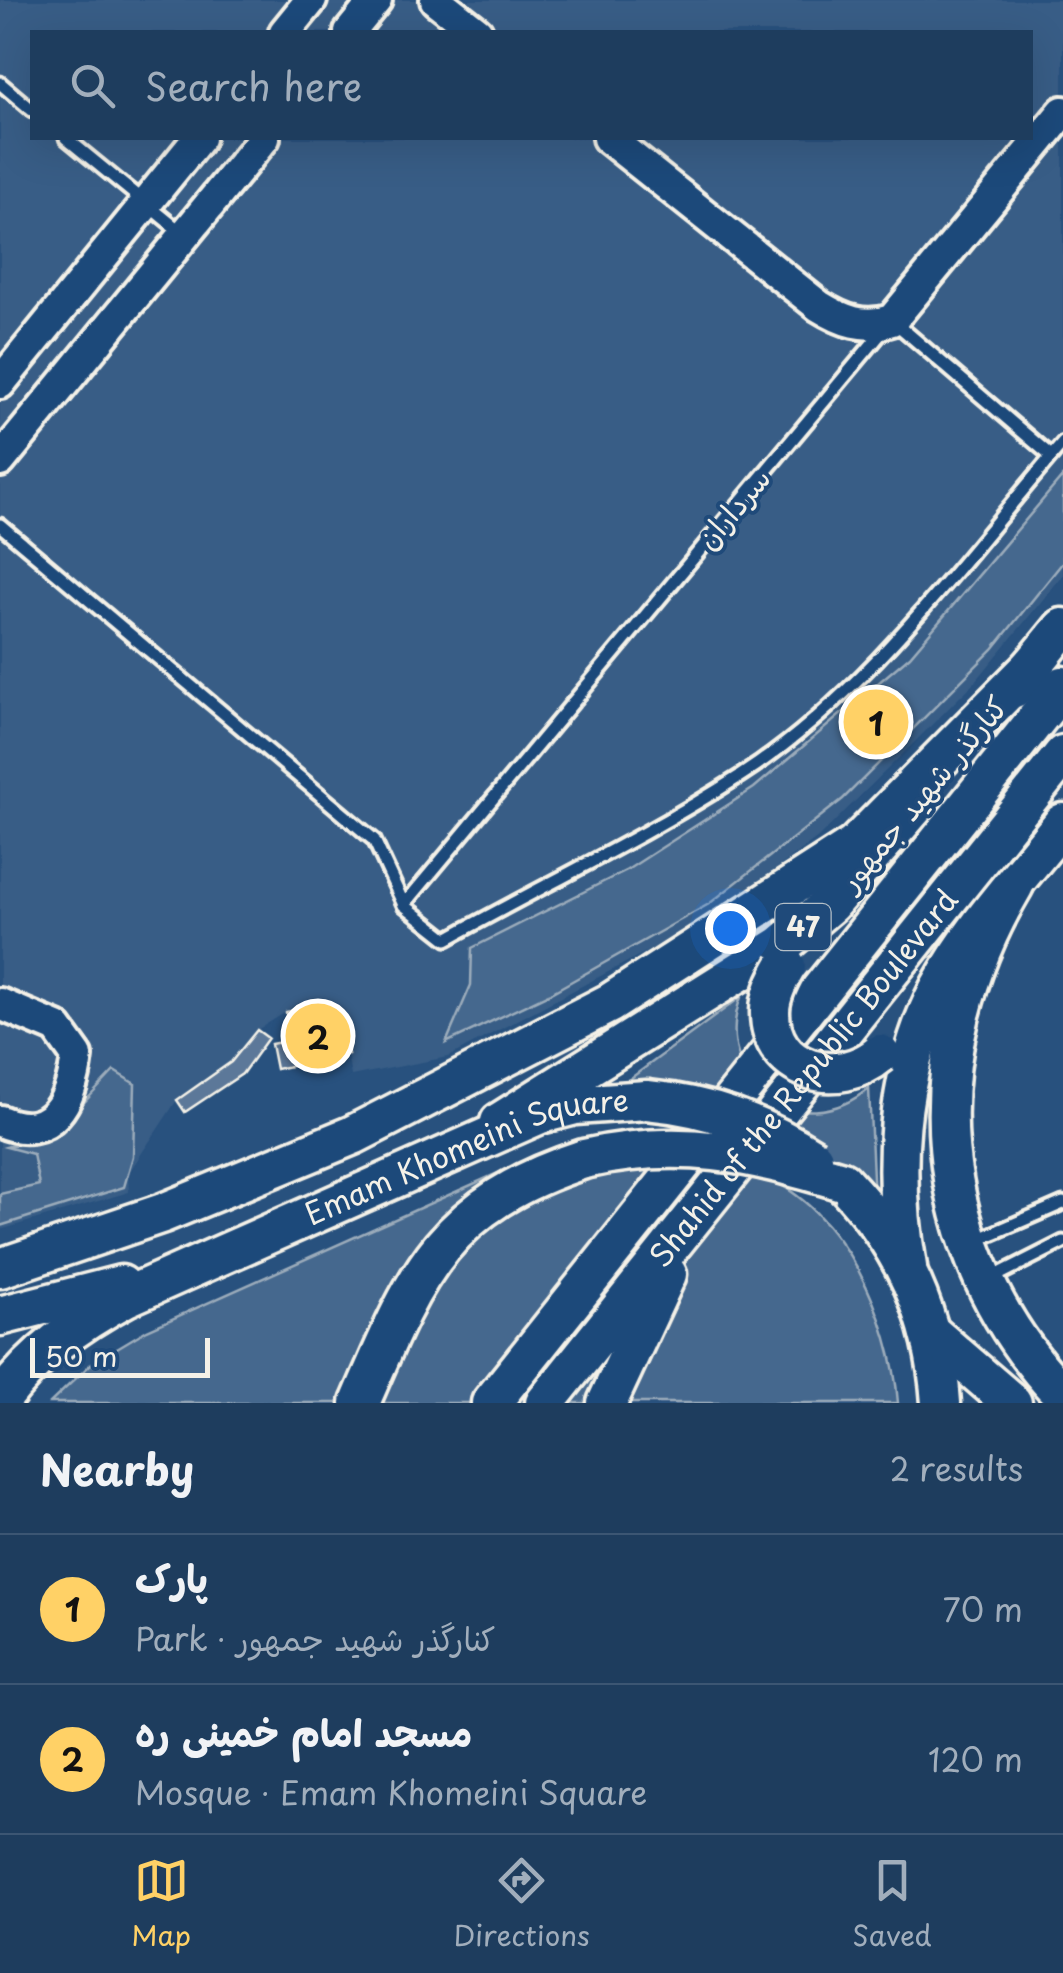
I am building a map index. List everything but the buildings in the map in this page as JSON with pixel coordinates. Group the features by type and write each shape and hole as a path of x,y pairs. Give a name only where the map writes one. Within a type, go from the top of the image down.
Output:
{"main road":[{"name":"کنارگذر شهید جمهور","path":"471,1143 557,1083 704,997 782,945 830,904 1048,675 1063,628"},
{"path":"0,1268 163,1213 353,1135 610,1003 854,846 1048,675"},
{"name":"Shahid of the Republic Boulevard","path":"491,1403 1048,675"},
{"name":"Shahid of the Republic Boulevard","path":"545,1403 1063,755"},
{"name":"47","path":"907,1266 898,1198 902,1116 922,1028 940,988 1063,823"},
{"path":"1014,885 972,969 950,1059 948,1133 969,1242 985,1283 1022,1346 1063,1395"},
{"path":"830,904 786,966 770,1011 777,1040 785,1053 810,1070 840,1075 880,1054 940,988"},
{"name":"Emam Khomeini Square","path":"0,1401 37,1357 65,1334 126,1297 471,1143 575,1105 647,1100 682,1104 752,1124 814,1158 842,1181 878,1221 907,1266 932,1334 941,1403"},
{"path":"360,1403 405,1298 446,1240 497,1197 584,1158 644,1147 702,1147 760,1157 842,1181"},
{"path":"608,1403 694,1218"},
{"name":"47","path":"0,1316 196,1266"},
{"name":"47","path":"932,1334 1012,1403"}],"street":[{"path":"287,30 311,0"},
{"path":"352,30 376,0"},
{"path":"436,0 474,30"},
{"name":"سرداران","path":"892,320 1063,112"},
{"path":"0,383 197,140"},
{"path":"0,461 262,140"},
{"path":"611,140 819,306 856,324 892,320"},
{"path":"0,1004 57,1028 77,1056 73,1092 48,1121 16,1128 0,1121"}],"lane":[{"path":"0,83 30,108"},
{"path":"68,140 185,236"},
{"path":"892,320 1051,456"},
{"name":"سرداران","path":"404,904 892,320"},
{"path":"0,524 374,840 404,904 447,939 742,775 820,713 896,638 1063,443"},
{"path":"969,1242 1063,1203"},
{"path":"985,1283 1063,1242"}],"shaded area":[{"path":"0,0 1063,0 1063,575 976,681 818,838 708,919 448,1057 351,1076 343,1029 328,1031 323,1005 286,1012 257,1030 231,1062 177,1100 128,1174 129,1192 0,1230"},
{"path":"1063,476 1063,562 993,649 843,799 709,904 549,994 446,1043 471,985 472,948 627,870 754,788 910,656"},
{"path":"741,997 735,1027 738,1055 750,1078 768,1096 790,1107 816,1110 842,1104 869,1088 874,1200 829,1156 624,1083"},
{"path":"114,1071 135,1084 133,1156 124,1187 0,1226 0,1194 39,1185 33,1154 6,1147 55,1133"},
{"path":"578,1146 748,1172 790,1191 817,1213 858,1271 886,1337 898,1403 50,1403 92,1363 147,1330 518,1164"}],"place":[{"name":"پارک","path":"876,722"},
{"name":"مسجد امام خمینی ره","path":"318,1036"}]}
